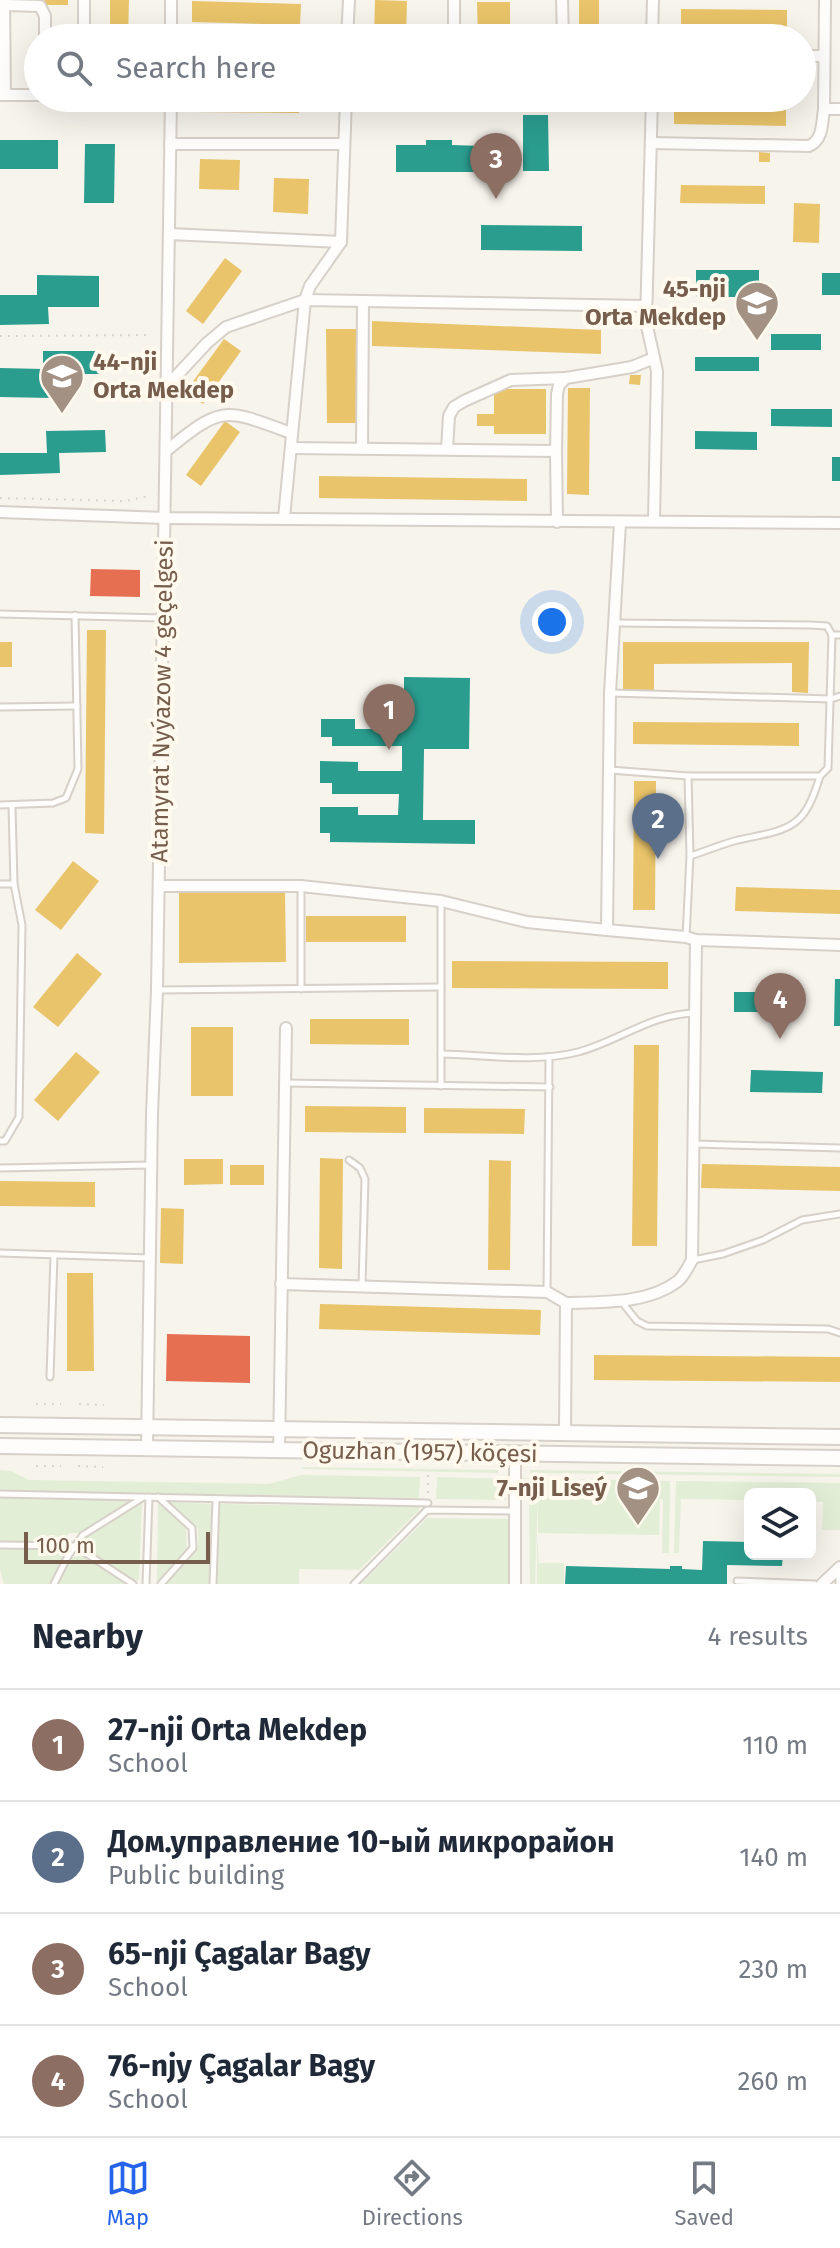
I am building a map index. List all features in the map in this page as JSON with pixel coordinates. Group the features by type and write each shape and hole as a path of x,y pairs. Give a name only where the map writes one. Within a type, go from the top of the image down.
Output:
{"main road":[{"name":"Oguzhan (1957) köçesi","path":"0,1425 840,1437"},
{"name":"Oguzhan (1957) köçesi","path":"0,1446 840,1458"}],"street":[{"path":"84,0 84,24"},
{"path":"171,0 171,24"},
{"path":"348,24 349,0"},
{"path":"454,0 454,24"},
{"path":"562,0 563,24"},
{"path":"652,24 653,0"},
{"path":"651,143 809,146 815,143 820,136 824,109 825,0"},
{"path":"24,95 3,95 4,3 40,6 45,24"},
{"path":"816,56 824,56"},
{"path":"824,109 840,109"},
{"name":"Atamyrat Nyýazow 4 geçelgesi","path":"147,1448 171,112"},
{"path":"284,518 305,300 310,286 341,242 345,112"},
{"path":"652,112 646,322 657,371 654,520"},
{"path":"170,144 343,144"},
{"path":"169,234 341,242"},
{"path":"167,386 226,327 305,300 646,306"},
{"path":"362,448 363,301"},
{"path":"447,449 449,416 454,407 511,380 566,378 632,367 654,358"},
{"path":"557,522 557,394 559,385 566,378"},
{"path":"166,451 198,425 219,415 240,414 291,433"},
{"path":"291,448 556,451"},
{"path":"0,512 165,518 840,523"},
{"path":"607,930 610,693 620,523"},
{"path":"159,886 301,886 441,901 527,922 691,938 840,945"},
{"path":"281,1284 547,1292 566,1303 621,1301 662,1290 680,1280 692,1260 695,1013 691,938"},
{"path":"279,1450 286,1028"},
{"path":"565,1433 566,1303"},
{"path":"515,1454 515,1584"},
{"path":"822,1584 840,1567"}],"lane":[{"path":"0,614 163,618"},
{"path":"0,805 53,803 66,798 78,769 75,615"},
{"path":"616,623 827,626 832,635 828,768 820,776 812,803 800,819 784,830 733,841 690,856"},
{"path":"832,635 840,635"},
{"path":"610,693 831,699 840,696"},
{"path":"0,707 77,706"},
{"path":"609,770 688,776 820,776"},
{"path":"688,776 691,938"},
{"path":"0,1141 5,1141 19,1117 22,925 14,884 12,806"},
{"path":"0,884 14,884"},
{"path":"301,886 301,989"},
{"path":"441,901 441,1086"},
{"path":"157,990 441,987"},
{"path":"441,1054 549,1056 582,1051 662,1017 695,1013"},
{"path":"547,1292 549,1056"},
{"path":"285,1083 550,1087"},
{"path":"693,1144 840,1148"},
{"path":"349,1160 360,1168 365,1179 362,1286"},
{"path":"0,1168 152,1165"},
{"path":"692,1260 723,1254 763,1240 802,1220 840,1214"},
{"path":"0,1253 151,1258"},
{"path":"50,1377 54,1255"},
{"path":"621,1301 637,1321 647,1326 828,1329 840,1333"},
{"path":"0,1494 428,1503"},
{"path":"54,1584 83,1535 146,1497"},
{"path":"146,1497 146,1584"},
{"path":"158,1497 192,1528 193,1548 161,1584"},
{"path":"213,1584 216,1499"},
{"path":"354,1584 427,1510 514,1511"},
{"path":"0,1545 75,1546 133,1584"},
{"path":"839,1584 840,1567"},
{"path":"737,1581 815,1584"}],"path":[{"path":"0,336 151,335"},
{"path":"0,498 125,501 150,496"},
{"path":"36,1404 61,1404"},
{"path":"79,1404 104,1405"},
{"path":"36,1466 61,1466"},
{"path":"78,1466 103,1467"},
{"path":"428,1474 428,1503"}],"green space":[{"path":"302,1469 498,1470 498,1473"},
{"path":"0,1470 11,1471 29,1480 269,1484 301,1475 420,1477 419,1498 0,1491"},
{"path":"530,1470 840,1474 840,1477 530,1473"},
{"path":"437,1477 506,1479 506,1500 436,1499"},
{"path":"523,1478 670,1481 669,1553 662,1553 663,1499 660,1499 659,1535 538,1533 538,1497 535,1584 530,1584 529,1501 523,1496"},
{"path":"676,1481 840,1483 840,1530 822,1530 823,1502 816,1501 816,1488 744,1488 744,1500 681,1499 679,1553 674,1553"},
{"path":"0,1497 133,1499 79,1533 69,1533 62,1542 0,1541"},
{"path":"169,1502 213,1504 210,1584 166,1584 198,1548 198,1528"},
{"path":"142,1503 139,1579 136,1581 87,1549 86,1538"},
{"path":"158,1503 186,1528 187,1549 157,1582"},
{"path":"220,1504 419,1507 419,1510 359,1570 299,1569 299,1584 216,1584"},
{"path":"427,1518 509,1519 510,1584 361,1584"},
{"path":"537,1539 539,1563 564,1563 564,1584 537,1584"},
{"path":"0,1549 62,1550 65,1554 49,1584 4,1584"},
{"path":"83,1555 126,1584 58,1584 71,1558"}],"building: Homes":[{"path":"44,0 68,0 68,5 44,5"},
{"path":"110,0 129,0 128,24 110,24"},
{"path":"375,0 407,1 406,24 374,24"},
{"path":"579,0 599,0 599,24 579,24"},
{"path":"192,1 301,4 300,24 192,22"},
{"path":"477,2 510,2 510,24 478,24"},
{"path":"681,9 787,10 787,24 681,24"},
{"path":"192,112 299,112 299,113"},
{"path":"674,112 786,112 786,126 674,124"},
{"path":"759,152 770,153 770,162 759,162"},
{"path":"200,159 240,160 239,190 199,189"},
{"path":"274,178 309,179 308,214 273,212"},
{"path":"681,185 765,186 765,204 680,203"},
{"path":"794,203 820,204 819,243 793,242"},
{"path":"225,258 242,271 203,324 186,311"},
{"path":"372,321 601,330 601,354 372,346"},
{"path":"326,329 356,329 357,423 327,423"},
{"path":"224,339 241,351 203,404 186,391"},
{"path":"630,375 641,375 640,385 629,384"},
{"path":"568,388 590,388 589,495 567,494"},
{"path":"494,389 546,389 546,434 494,434 494,426 477,426 477,414 494,414"},
{"path":"225,421 240,432 201,486 186,475"},
{"path":"319,476 527,479 527,501 319,498"},
{"path":"87,630 106,630 104,834 85,833"},
{"path":"0,642 12,642 12,667 0,667"},
{"path":"623,642 809,642 808,693 792,692 792,663 654,664 654,691 623,692"},
{"path":"633,722 799,723 799,746 633,744"},
{"path":"634,781 656,781 655,910 633,910"},
{"path":"73,861 99,881 61,930 35,910"},
{"path":"736,887 840,890 840,914 735,911"},
{"path":"285,891 286,962 179,963 179,892"},
{"path":"306,916 406,916 406,942 306,942"},
{"path":"77,953 102,974 58,1027 33,1007"},
{"path":"452,961 668,962 668,989 452,988"},
{"path":"310,1019 409,1019 409,1045 310,1044"},
{"path":"191,1027 233,1027 233,1096 191,1096"},
{"path":"634,1045 659,1045 657,1246 632,1246"},
{"path":"76,1052 100,1072 58,1121 34,1100"},
{"path":"305,1106 406,1107 406,1133 305,1132"},
{"path":"424,1108 525,1109 524,1134 424,1133"},
{"path":"320,1158 343,1159 342,1269 319,1268"},
{"path":"184,1159 223,1159 223,1184 184,1185"},
{"path":"489,1160 511,1161 510,1270 488,1270"},
{"path":"702,1164 840,1167 840,1191 701,1188"},
{"path":"230,1165 264,1165 264,1185 230,1185"},
{"path":"0,1181 95,1182 95,1207 0,1206"},
{"path":"161,1208 184,1209 183,1264 160,1263"},
{"path":"67,1273 93,1273 94,1371 67,1371"},
{"path":"320,1304 541,1310 540,1335 319,1329"},
{"path":"594,1355 840,1357 840,1382 594,1380"}],"building: Shops":[{"path":"91,569 140,570 140,597 90,596"},
{"path":"167,1334 250,1336 250,1383 166,1381"}],"building: Schools":[{"path":"523,115 548,115 549,171 523,171"},
{"path":"0,140 58,140 58,169 0,169"},
{"path":"426,140 452,140 452,145 483,146 483,172 396,172 396,145 426,145"},
{"path":"85,144 115,144 114,203 84,203"},
{"path":"481,225 582,226 582,251 481,250"},
{"path":"696,270 759,270 759,297 696,297"},
{"path":"822,273 840,273 840,295 822,295"},
{"path":"37,275 99,276 99,307 48,307 49,324 0,325 0,295 37,295"},
{"path":"771,334 821,334 821,350 771,350"},
{"path":"43,351 103,351 103,374 52,374 52,398 0,397 0,368 43,369"},
{"path":"695,357 759,357 759,371 695,371"},
{"path":"771,409 832,409 832,427 771,426"},
{"path":"105,430 106,452 59,453 60,473 0,475 0,453 47,453 46,431"},
{"path":"695,431 757,432 757,450 695,449"},
{"path":"832,457 840,457 840,481 832,481"},
{"path":"404,677 470,678 469,749 424,749 423,820 475,820 475,844 330,842 330,833 320,833 320,807 358,807 358,815 398,815 399,794 332,794 332,783 320,783 320,761 358,762 358,771 402,771 402,746 332,746 332,737 321,737 321,719 355,719 355,729 404,729"},
{"path":"835,979 840,979 840,1026 834,1026"},
{"path":"734,992 769,992 769,1012 734,1012"},
{"path":"751,1070 823,1072 822,1093 750,1092"},
{"path":"703,1541 744,1542 744,1560 782,1560 782,1566 727,1565 727,1584 565,1584 566,1566 670,1569 670,1566 682,1566 682,1569 702,1570"}],"place":[{"name":"65-nji Çagalar Bagy","path":"496,199"},
{"name":"45-nji Orta Mekdep","path":"757,342"},
{"name":"44-nji Orta Mekdep","path":"62,415"},
{"name":"27-nji Orta Mekdep","path":"389,750"},
{"name":"Дом.управление 10-ый микрорайон","path":"658,859"},
{"name":"76-njy Çagalar Bagy","path":"780,1039"},
{"name":"7-nji Liseý","path":"638,1527"}]}
